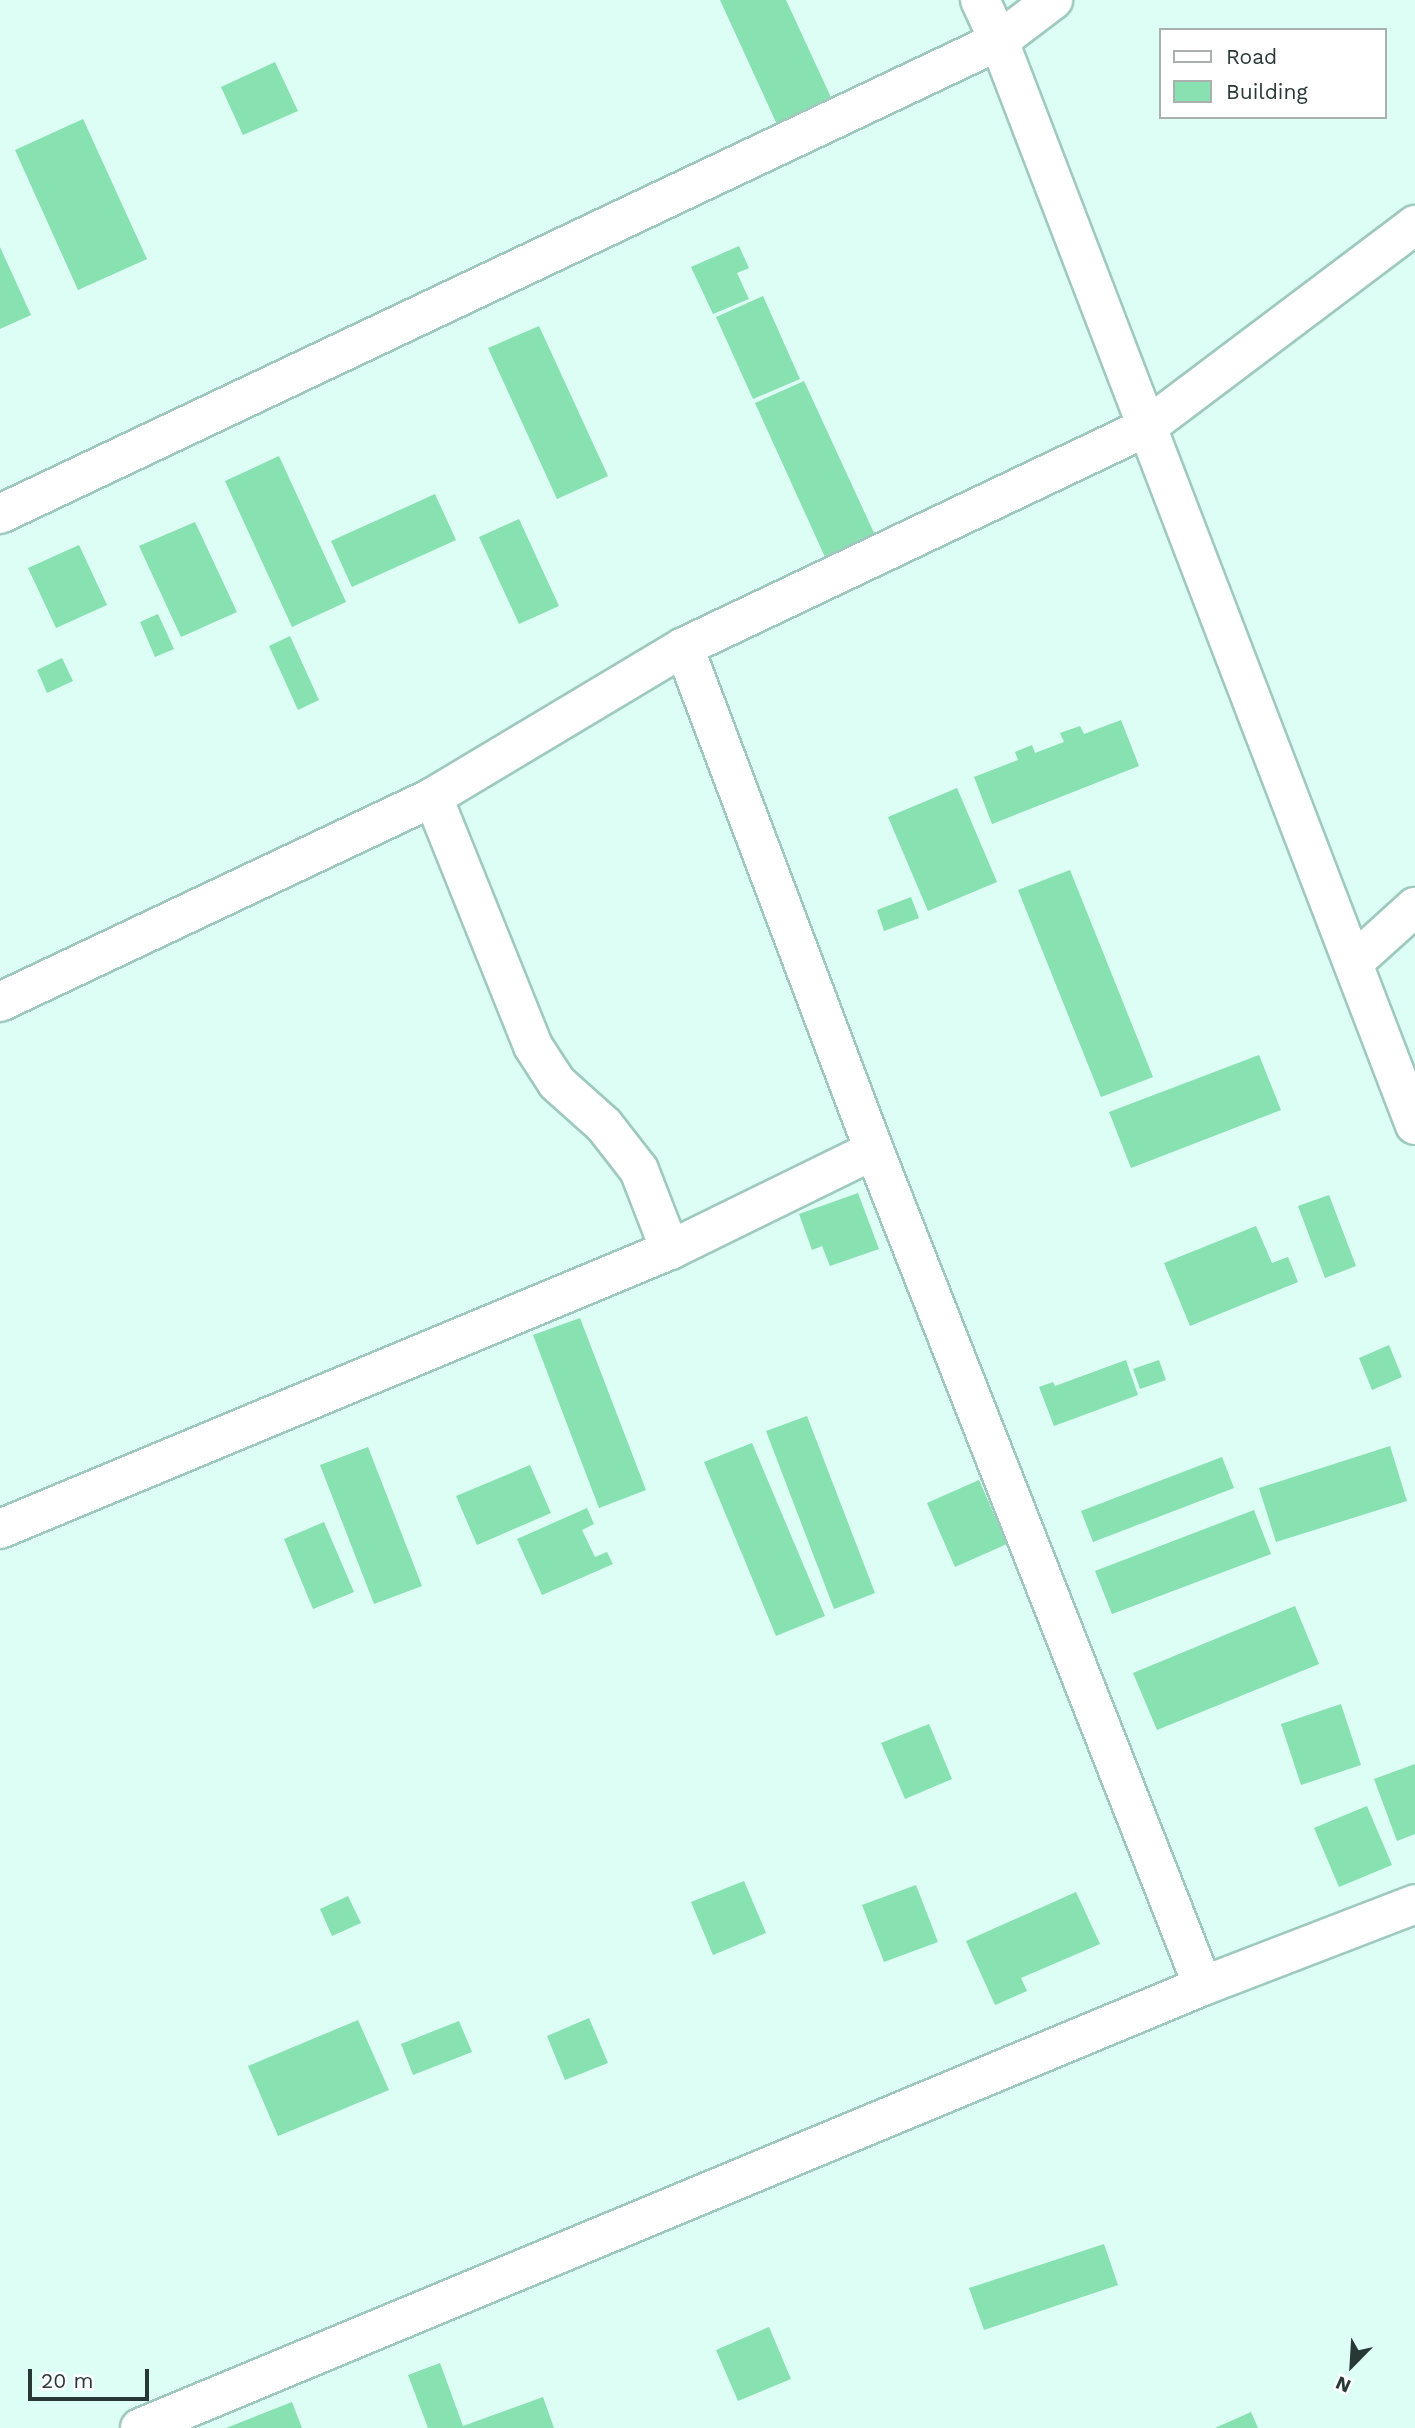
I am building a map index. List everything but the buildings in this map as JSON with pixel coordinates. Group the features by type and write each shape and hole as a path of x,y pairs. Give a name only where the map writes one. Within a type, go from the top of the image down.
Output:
{"street":[{"path":"980,0 999,41 1415,1125"},
{"path":"0,514 999,41 1053,0"},
{"path":"0,1002 433,797 684,647 1147,426 1415,225"},
{"path":"684,647 874,1150 1203,1986"},
{"path":"433,797 533,1046 557,1083 604,1125 639,1170 670,1250"},
{"path":"1353,963 1415,907"},
{"path":"0,1529 670,1250 874,1150"},
{"path":"140,2428 1203,1986 1415,1904"}]}
